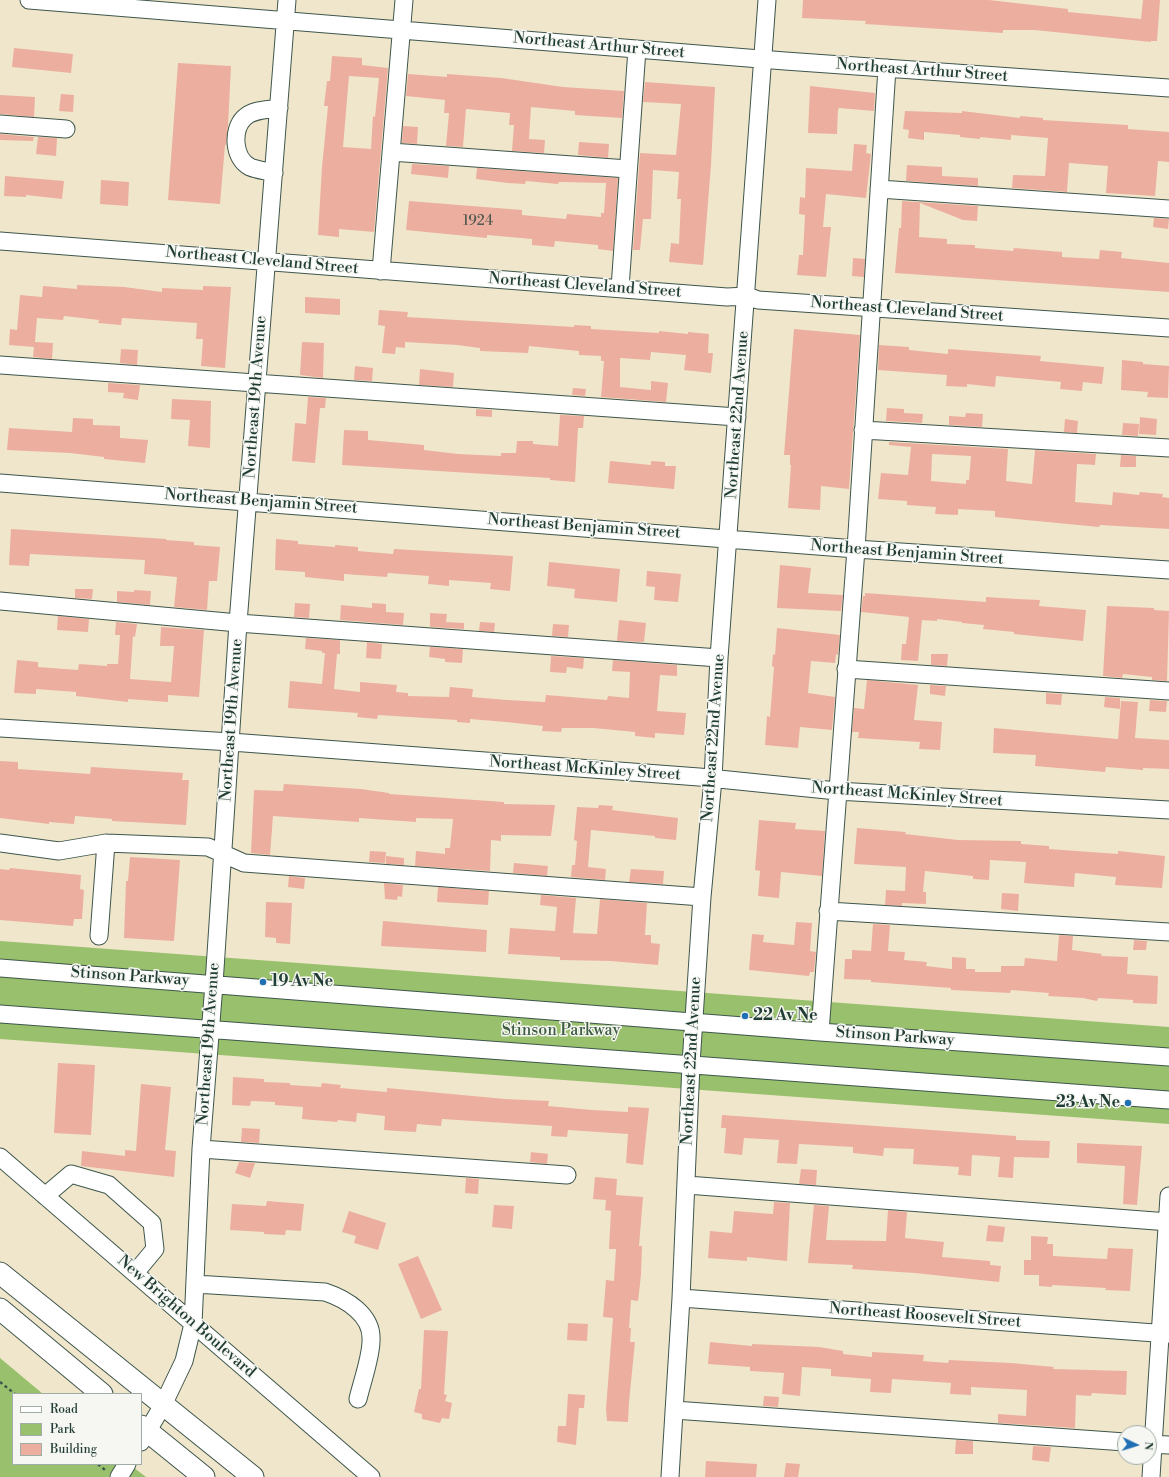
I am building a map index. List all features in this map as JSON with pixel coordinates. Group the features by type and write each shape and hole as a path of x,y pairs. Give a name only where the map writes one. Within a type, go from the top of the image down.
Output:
{"main road":[{"path":"0,1273 253,1477"},
{"path":"0,1310 101,1393"},
{"path":"143,1433 204,1477"}],"street":[{"name":"Northeast Arthur Street","path":"29,0 762,59 1169,88"},
{"name":"Northeast 19th Avenue","path":"143,1433 163,1405 184,1361 193,1324 201,1149 214,984 238,623 280,108 287,0"},
{"path":"381,271 404,0"},
{"name":"Northeast 22nd Avenue","path":"670,1477 681,1298 691,1064 767,0"},
{"path":"620,288 637,49"},
{"path":"820,1032 856,550 887,68"},
{"path":"274,173 249,166 241,158 236,145 236,129 244,118 254,112 280,108"},
{"path":"0,124 66,129"},
{"path":"391,152 628,169"},
{"path":"879,189 1169,209"},
{"name":"Northeast Cleveland Street","path":"0,240 381,271 620,288 727,298 747,296 758,300 1169,328"},
{"path":"0,364 257,384 737,417"},
{"path":"863,430 1169,448"},
{"name":"Northeast Benjamin Street","path":"0,483 248,501 856,550 1169,570"},
{"path":"0,601 238,623 719,658"},
{"path":"846,669 1169,691"},
{"name":"Northeast McKinley Street","path":"0,728 231,742 712,779 837,791 1169,810"},
{"path":"0,843 59,851 106,843 208,848 244,863 702,897"},
{"path":"99,936 106,843"},
{"path":"828,911 1169,932"},
{"name":"Stinson Parkway","path":"0,968 820,1032 1169,1057"},
{"path":"0,1014 1169,1100"},
{"path":"201,1149 567,1175"},
{"name":"New Brighton Boulevard","path":"0,1157 372,1477"},
{"path":"45,1196 70,1174 109,1185 152,1223 155,1248 135,1274"},
{"path":"686,1184 1168,1222"},
{"path":"1157,1445 1164,1333 1169,1196"},
{"path":"195,1284 325,1292 342,1298 357,1309 367,1322 372,1340 358,1399"},
{"name":"Northeast Roosevelt Street","path":"681,1298 1164,1333"},
{"path":"674,1410 1117,1441"},
{"path":"119,1477 126,1465"},
{"path":"1151,1477 1153,1465"}],"path":[{"path":"0,1382 14,1393"}],"green space":[{"name":"Stinson Parkway","path":"0,941 1169,1027 1169,1124 0,1039"},
{"path":"0,1358 42,1393 12,1393 12,1465 130,1465 146,1477 0,1477"}],"building":[{"path":"803,0 989,0 1068,9 1068,12 1141,19 1143,0 1160,0 1157,41 1151,42 1035,30 1003,30 1003,33 865,24 866,21 802,18"},
{"path":"14,48 73,54 71,73 12,67"},
{"path":"332,56 362,58 362,65 388,68 374,232 339,229 339,237 318,235 322,167 328,106 324,106 327,81 330,81","holes":["349,76 379,78 375,117 373,116 371,149 343,147"]},
{"path":"178,63 231,66 228,126 220,204 168,200"},
{"path":"408,74 447,77 447,74 501,78 563,87 624,91 622,118 575,115 575,111 531,107 529,139 545,140 544,153 512,151 514,125 509,125 510,113 466,109 463,147 446,146 449,113 444,113 445,100 406,96"},
{"path":"645,82 715,87 711,165 703,265 669,262 671,243 679,244 681,199 677,199 679,172 653,170 651,219 643,219 640,250 633,250 640,153 676,155 681,104 643,102"},
{"path":"810,86 875,93 874,111 839,108 837,134 808,133"},
{"path":"61,94 74,95 73,112 59,111"},
{"path":"0,95 35,97 34,117 0,114"},
{"path":"905,111 962,113 962,111 1020,118 1020,116 1043,118 1043,120 1128,125 1128,129 1169,132 1169,162 1158,161 1155,196 1106,193 1108,166 1069,163 1067,192 1012,188 1013,175 1045,176 1048,138 1011,135 1011,140 980,137 980,139 960,137 960,135 924,132 924,140 908,138 909,130 903,129"},
{"path":"403,126 418,127 417,144 402,143"},
{"path":"0,134 34,137 33,141 0,140"},
{"path":"38,137 57,138 56,156 36,154"},
{"path":"579,142 609,144 608,158 578,155"},
{"path":"854,144 867,145 866,153 871,154 866,198 826,194 823,227 831,227 826,277 797,275 799,255 803,255 805,215 799,214 800,197 805,198 806,168 852,171"},
{"path":"412,164 449,166 448,178 411,174"},
{"path":"907,165 942,167 942,176 978,178 978,186 906,181"},
{"path":"477,168 618,178 613,251 598,249 598,245 555,241 554,247 532,245 532,239 487,235 487,238 406,230 409,201 522,210 522,215 566,219 567,214 601,217 601,213 604,213 606,183 559,182 558,184 526,181 525,184 508,183 476,179"},
{"path":"5,176 64,181 62,199 26,195 26,197 4,196"},
{"path":"101,180 129,182 128,206 100,204"},
{"path":"902,201 978,206 977,221 963,220 920,203 919,237 947,239 947,244 975,245 975,248 1013,251 1014,248 1062,252 1062,257 1099,259 1100,250 1122,252 1121,258 1169,263 1169,292 895,273 899,228 901,228"},
{"path":"1154,218 1169,219 1168,229 1153,227"},
{"path":"853,258 865,259 864,277 852,276"},
{"path":"77,285 124,287 162,292 162,288 203,290 203,286 231,287 225,368 201,366 203,339 196,339 197,323 122,318 121,325 98,323 99,320 64,316 63,320 37,318 35,342 53,343 52,359 33,357 34,347 9,345 10,329 17,330 20,295 42,297 43,286 77,289"},
{"path":"305,297 340,299 340,315 305,313"},
{"path":"379,310 408,312 407,317 574,327 574,325 591,326 591,329 659,333 659,331 688,334 688,332 709,334 708,353 713,353 711,373 684,370 686,355 651,352 650,360 620,358 620,387 651,390 651,381 668,383 666,402 601,397 604,361 601,361 601,356 579,355 579,351 529,346 528,353 480,351 480,348 457,345 405,342 405,348 396,347 395,354 382,353 385,326 378,325"},
{"path":"794,329 860,335 849,489 821,486 820,510 788,508 791,465 790,455 784,455"},
{"path":"302,342 324,343 323,378 300,375"},
{"path":"879,345 909,347 909,350 948,354 948,349 1041,356 1040,361 1104,367 1102,384 1083,382 1082,391 1060,389 1061,382 996,376 995,387 967,384 967,387 946,386 947,375 878,370"},
{"path":"121,349 138,350 137,365 120,363"},
{"path":"1122,360 1143,362 1143,364 1169,366 1168,398 1147,397 1148,392 1121,390"},
{"path":"355,366 373,368 372,381 354,380"},
{"path":"420,369 454,373 453,387 419,385"},
{"path":"108,383 140,385 138,400 123,398 124,393 108,392"},
{"path":"573,388 586,389 585,396 572,395"},
{"path":"308,397 326,398 325,408 320,408 315,463 292,461 295,423 306,424"},
{"path":"172,399 211,401 210,448 188,446 190,420 171,419"},
{"path":"887,408 904,409 904,413 923,414 922,423 886,421"},
{"path":"476,409 492,410 492,417 476,416"},
{"path":"966,413 983,414 982,427 949,425 949,416 965,417"},
{"path":"560,415 584,416 583,428 578,428 575,482 550,480 550,478 342,465 344,430 368,431 368,440 424,445 424,450 458,454 501,456 501,453 516,453 517,441 533,441 533,444 558,446"},
{"path":"1140,417 1157,419 1156,435 1139,434"},
{"path":"73,418 93,419 93,425 120,426 120,438 148,440 145,463 104,459 104,457 70,453 7,450 9,428 72,432"},
{"path":"1065,419 1078,421 1077,433 1064,432"},
{"path":"1123,423 1139,424 1138,436 1122,435"},
{"path":"889,442 1008,449 1006,481 1032,484 1035,450 1096,454 1095,465 1077,464 1075,502 1112,505 1113,492 1139,495 1140,492 1163,494 1162,497 1169,498 1169,529 1100,525 1099,527 995,517 995,511 958,509 958,515 935,514 936,507 907,505 907,501 878,499 881,473 908,475 911,447 889,445","holes":["932,454 971,456 969,480 966,480 966,484 931,481"]},
{"path":"1121,455 1136,456 1136,467 1120,467"},
{"path":"610,461 651,465 651,461 665,462 665,466 676,466 674,489 608,483"},
{"path":"11,529 166,539 194,542 194,545 220,547 217,581 209,581 207,610 174,607 177,577 144,574 145,560 30,554 29,566 9,565"},
{"path":"276,539 298,541 298,544 358,547 358,551 393,554 394,549 513,556 510,591 490,589 491,583 449,580 449,586 428,584 429,576 388,573 387,577 344,574 344,581 305,577 305,572 275,570"},
{"path":"549,562 620,569 617,602 574,598 575,589 547,586"},
{"path":"780,565 811,568 808,593 843,595 841,611 777,608"},
{"path":"647,571 681,574 678,602 654,600 655,587 646,586"},
{"path":"75,589 93,589 92,599 75,598"},
{"path":"134,590 151,591 150,605 117,602 117,591 134,592"},
{"path":"865,593 986,602 986,597 1040,600 1039,606 1086,610 1083,641 1014,634 1014,632 983,629 984,625 962,622 937,619 937,621 922,620 918,661 901,660 902,644 906,644 909,617 861,612 863,596 865,596"},
{"path":"295,603 310,604 309,618 294,617"},
{"path":"372,603 386,604 386,612 404,613 403,625 340,620 341,605 372,608"},
{"path":"1107,606 1154,608 1154,610 1169,611 1167,681 1152,680 1152,677 1123,674 1122,678 1103,676"},
{"path":"430,613 447,614 446,622 464,623 464,629 430,627"},
{"path":"58,616 89,619 88,632 57,630"},
{"path":"619,620 646,623 644,642 617,641"},
{"path":"116,622 137,624 135,637 133,636 130,679 171,682 174,646 160,646 161,627 204,630 199,697 168,695 168,702 128,699 128,702 76,696 76,692 36,689 36,694 14,693 17,660 38,662 38,667 78,670 79,664 107,666 107,664 118,664 120,635 115,635"},
{"path":"480,622 495,623 494,632 479,631"},
{"path":"553,624 569,625 568,637 552,636"},
{"path":"777,628 840,635 838,655 836,654 835,663 811,661 808,693 835,697 832,730 800,727 798,748 765,745 767,716 770,717 774,667 772,666 773,654 775,655"},
{"path":"306,638 340,640 340,654 337,654 334,689 360,692 360,682 397,685 396,692 408,693 408,696 449,697 450,687 473,689 472,697 507,700 545,702 546,695 607,700 608,696 629,698 630,672 612,671 613,660 677,665 677,676 660,675 657,711 686,713 684,735 655,733 655,738 635,736 635,732 593,728 562,728 561,732 542,731 543,726 506,722 470,719 470,723 457,722 457,720 378,715 377,719 357,717 358,713 288,708 290,681 322,684 325,653 322,653 322,651 305,649"},
{"path":"367,642 382,644 381,659 366,658"},
{"path":"430,647 463,649 462,663 445,662 445,659 429,657"},
{"path":"931,654 948,654 947,666 931,665"},
{"path":"551,656 584,658 583,669 567,667 566,673 550,672"},
{"path":"867,680 918,685 914,720 942,722 940,750 919,749 920,742 858,738 859,732 852,732 854,708 864,709"},
{"path":"930,685 946,686 945,696 930,694"},
{"path":"1046,693 1062,694 1061,705 1046,704"},
{"path":"1105,697 1120,698 1120,709 1104,707"},
{"path":"1150,700 1167,701 1166,712 1149,711"},
{"path":"1121,701 1138,702 1135,738 1169,740 1169,769 1143,768 1143,770 1106,767 1105,772 1035,766 1036,755 993,753 994,728 1118,739"},
{"path":"0,761 18,762 18,769 90,774 91,767 183,773 182,780 189,780 186,825 112,821 112,819 75,816 74,824 49,822 49,824 0,818"},
{"path":"284,784 361,789 389,794 504,802 504,804 555,805 551,836 501,835 501,841 491,840 490,871 415,866 416,851 445,854 445,848 450,848 453,819 416,818 416,822 359,818 359,822 273,816 270,855 251,853 254,790 283,791"},
{"path":"599,805 613,806 612,810 678,818 676,840 655,838 655,836 591,830 588,867 606,869 605,880 571,877 572,865 575,865 577,841 574,840 577,807 598,808"},
{"path":"759,820 796,823 795,829 825,831 822,876 781,872 779,898 758,896 760,871 755,870"},
{"path":"857,828 906,832 905,834 958,840 1021,841 1021,844 1049,846 1049,849 1118,854 1118,851 1165,856 1162,888 1115,885 1116,877 1075,873 1074,887 1024,883 1026,862 990,860 989,880 973,879 973,876 925,871 923,892 926,892 926,904 902,903 902,906 885,905 886,890 905,891 906,867 854,864"},
{"path":"370,851 386,852 385,863 369,862"},
{"path":"386,856 404,858 404,865 386,864"},
{"path":"130,857 180,860 174,941 124,938 126,881 128,881"},
{"path":"514,863 548,866 547,876 513,873"},
{"path":"10,868 81,875 80,889 84,890 82,919 74,919 73,926 0,920 0,869 9,870"},
{"path":"631,869 664,871 663,884 629,882"},
{"path":"289,876 305,878 304,889 288,887"},
{"path":"384,883 403,885 402,897 398,896 397,900 385,899"},
{"path":"438,887 489,891 488,905 437,902"},
{"path":"1002,893 1019,894 1018,911 1001,909"},
{"path":"541,895 576,898 573,933 597,934 600,899 647,903 645,935 651,935 651,943 660,944 658,965 610,961 560,960 560,957 508,954 510,928 555,931 557,907 540,905"},
{"path":"266,902 292,903 290,944 276,943 276,938 265,937"},
{"path":"383,921 487,930 486,952 381,946"},
{"path":"796,922 812,923 810,951 816,952 814,972 810,972 809,976 749,970 752,934 764,935 763,942 794,945"},
{"path":"873,924 890,925 888,951 905,952 904,960 927,962 926,966 952,969 952,957 966,958 966,969 975,969 975,972 1001,972 1001,966 1024,966 1025,958 1057,961 1059,935 1073,936 1072,950 1102,954 1101,956 1128,957 1127,974 1158,976 1157,1004 1133,1003 1133,1000 1098,998 1097,1001 1083,998 1048,996 1049,993 1011,990 1010,993 951,990 951,988 871,982 871,980 844,979 845,959 852,959 852,950 871,951"},
{"path":"1134,940 1147,941 1146,950 1133,950"},
{"path":"58,1063 95,1065 91,1135 54,1133"},
{"path":"233,1077 264,1079 264,1082 290,1083 290,1085 321,1087 322,1083 341,1085 340,1088 387,1092 387,1088 505,1099 549,1101 548,1106 592,1110 628,1112 628,1107 649,1108 643,1165 626,1163 628,1134 568,1130 567,1137 551,1136 552,1126 442,1119 441,1126 417,1124 416,1132 397,1131 384,1130 385,1116 357,1113 356,1122 338,1120 337,1122 302,1119 303,1107 275,1105 275,1102 251,1101 250,1106 232,1105"},
{"path":"141,1084 171,1087 165,1150 176,1151 174,1177 81,1166 82,1151 125,1156 125,1150 136,1151"},
{"path":"722,1115 1016,1136 1016,1140 1050,1141 1049,1158 1014,1157 1013,1178 998,1177 1000,1157 972,1155 971,1176 958,1175 959,1167 913,1164 914,1149 884,1148 883,1156 853,1153 853,1147 799,1144 797,1164 777,1163 779,1140 744,1138 742,1155 724,1153 726,1128 721,1128"},
{"path":"242,1128 260,1129 259,1143 241,1142"},
{"path":"1077,1143 1142,1146 1137,1205 1123,1204 1125,1166 1077,1163"},
{"path":"531,1152 548,1154 547,1164 530,1162"},
{"path":"239,1162 255,1163 250,1178 235,1173"},
{"path":"801,1169 817,1170 816,1185 799,1184"},
{"path":"595,1177 617,1179 616,1195 643,1197 639,1246 642,1246 641,1275 638,1301 631,1300 629,1328 631,1328 630,1342 635,1342 628,1422 607,1421 606,1409 613,1318 603,1317 606,1280 614,1281 616,1249 609,1249 611,1211 605,1210 606,1200 593,1199"},
{"path":"466,1178 479,1179 478,1194 465,1193"},
{"path":"267,1201 304,1204 301,1231 286,1230 285,1235 230,1230 232,1204 266,1206"},
{"path":"774,1202 790,1203 787,1261 747,1257 747,1261 708,1258 710,1231 732,1233 734,1211 773,1214"},
{"path":"494,1205 514,1206 512,1229 492,1227"},
{"path":"814,1205 829,1206 826,1240 886,1241 888,1210 907,1212 905,1238 944,1242 942,1257 990,1261 990,1265 1001,1266 999,1282 915,1273 852,1269 853,1265 808,1263"},
{"path":"349,1211 386,1223 378,1250 354,1243 356,1236 342,1232"},
{"path":"988,1225 1005,1227 1003,1242 986,1241"},
{"path":"1031,1236 1048,1237 1047,1244 1053,1244 1053,1256 1107,1259 1108,1248 1133,1249 1130,1291 1052,1285 1052,1287 1039,1286 1039,1275 1024,1275 1024,1260 1031,1260"},
{"path":"418,1256 442,1310 421,1319 398,1264"},
{"path":"568,1323 588,1324 587,1341 567,1340"},
{"path":"424,1330 448,1331 444,1394 447,1395 445,1401 452,1403 449,1419 442,1418 440,1423 422,1419 422,1414 414,1412 419,1389 421,1389"},
{"path":"710,1342 752,1346 752,1344 819,1347 843,1351 843,1354 872,1357 872,1352 924,1355 923,1361 948,1363 949,1360 1011,1363 1054,1367 1053,1369 1127,1371 1126,1395 1092,1393 1091,1396 1076,1395 1075,1428 998,1423 998,1414 1026,1416 1027,1390 971,1387 971,1395 950,1394 951,1383 892,1379 891,1393 870,1392 871,1379 831,1376 831,1369 802,1367 800,1396 782,1394 784,1373 750,1371 750,1367 708,1364"},
{"path":"568,1394 585,1395 584,1408 579,1408 576,1445 557,1442 558,1426 566,1426"},
{"path":"764,1396 779,1397 778,1407 763,1406"},
{"path":"956,1440 973,1441 973,1454 955,1454"},
{"path":"1033,1446 1051,1447 1049,1462 1032,1460"},
{"path":"706,1461 757,1464 756,1477 705,1477"},
{"path":"786,1463 800,1464 798,1477 784,1477"}],"place":[{"name":"19 Av Ne","path":"263,982"},
{"name":"22 Av Ne","path":"745,1016"},
{"name":"23 Av Ne","path":"1128,1103"}]}
